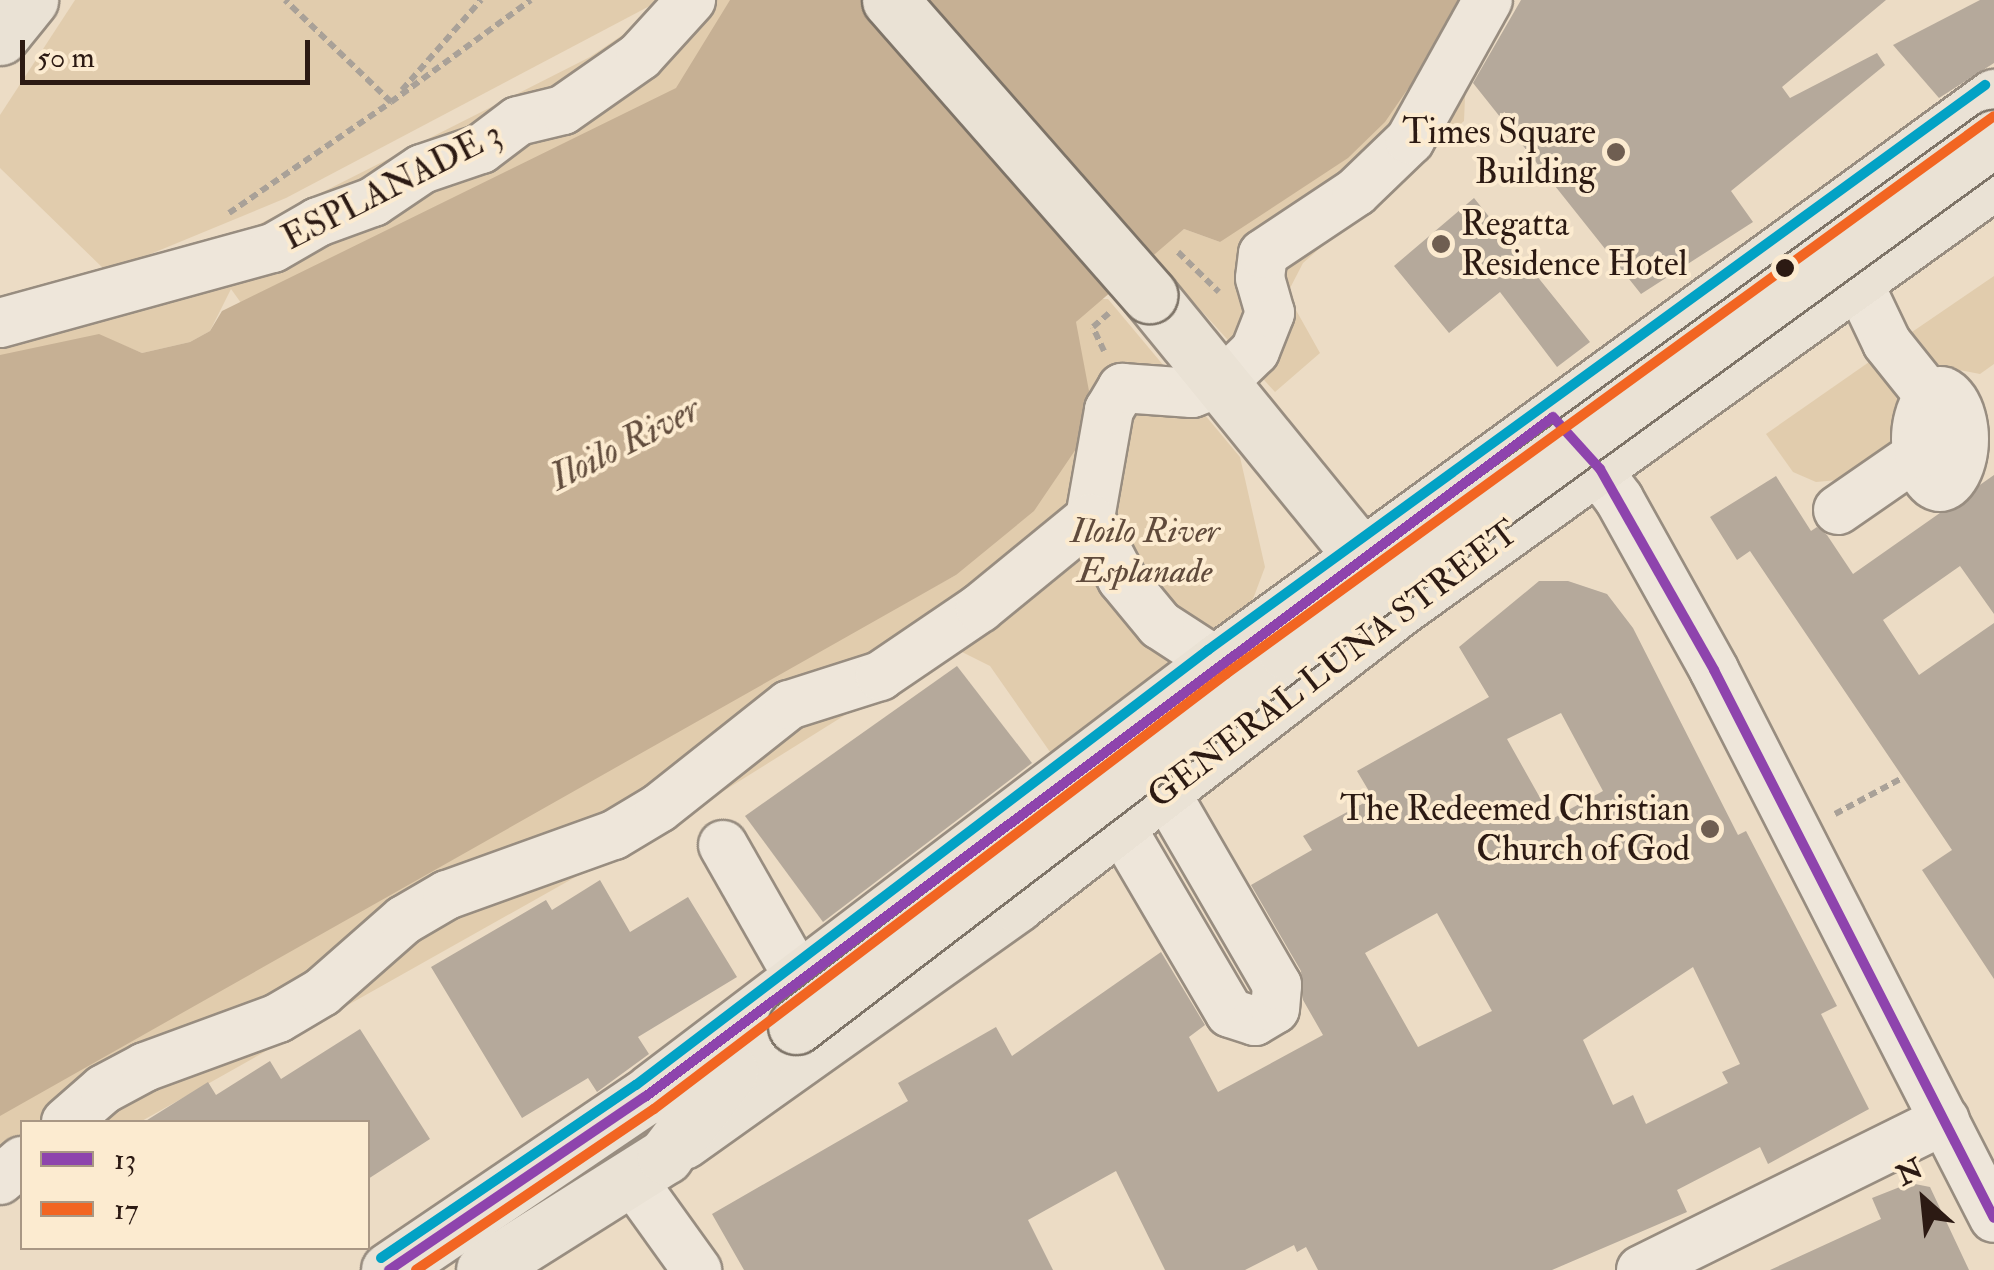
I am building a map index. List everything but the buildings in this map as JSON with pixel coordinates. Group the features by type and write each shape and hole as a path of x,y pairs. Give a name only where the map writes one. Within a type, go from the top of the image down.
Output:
{"main road":[{"path":"0,37 30,0"},
{"path":"890,0 1224,381 1402,606"},
{"name":"GENERAL LUNA STREET","path":"388,1270 645,1096 798,1004 1217,662 1994,97"},
{"path":"730,1071 798,1004 1994,138"},
{"name":"GENERAL LUNA STREET","path":"484,1270 653,1165 1164,790 1402,606 1600,469 1856,278 1994,181"},
{"name":"GENERAL LUNA STREET","path":"645,1096 730,1071"},
{"name":"GENERAL LUNA STREET","path":"653,1165 730,1071"}],"street":[{"name":"ESPLANADE 3","path":"0,324 205,264 274,248 318,222 373,202 422,169 481,149 518,121 564,110 640,56 691,0"},
{"path":"68,1120 104,1089 144,1067 278,1018 322,992 404,920 447,896 614,835 659,808 789,705 880,676 980,608 1090,518 1109,410 1122,388 1172,395 1224,381 1266,334 1264,254 1356,192 1410,140 1488,0"},
{"path":"1838,510 1919,454 1951,406 1887,343 1856,278"},
{"path":"1553,417 1600,469 1798,834 1994,1218"},
{"path":"1090,518 1143,606 1217,662"},
{"path":"1118,824 1230,1013 1255,1021 1275,1009 1277,985 1164,790"},
{"path":"724,845 798,1004"},
{"path":"1641,1270 1945,1120"},
{"path":"0,1180 20,1163"},
{"path":"653,1165 697,1270"}],"path":[{"path":"286,0 392,102"},
{"path":"392,102 481,0"},
{"path":"205,264 204,239 215,221 392,102 531,0"},
{"path":"1798,834 1902,778"}],"green space":[{"path":"75,0 661,0 286,198 107,272 0,168 0,115"},
{"path":"674,0 810,0 809,28 249,314 231,289 210,331 190,342 142,353 99,335 0,404 0,303 228,240 590,57"},
{"path":"1449,0 1513,0 1509,16 1466,74 1464,121 1303,263 1287,294 1320,353 1275,392 1150,254 1184,229 1220,242"},
{"path":"1994,276 1994,364 1980,374 1939,366 1912,332"},
{"name":"Iloilo River Esplanade","path":"1097,299 1108,299 1240,457 1265,567 1244,623 1057,762 990,666 960,651 941,655 682,817 144,1120 20,1120 20,1193 0,1206 0,1091 956,575 1076,322"},
{"path":"1872,360 1897,399 1897,437 1838,480 1816,482 1793,472 1766,434"}],"water":[{"name":"Iloilo River","path":"730,0 1469,0 1385,122 1348,158 1220,242 1184,229 1076,322 1089,391 1076,449 1034,511 956,575 0,1116 0,355 99,334 142,353 190,342 210,331 222,311 676,88"}],"transit line":[{"path":"381,1258 636,1085 1208,650 1985,85"},
{"name":"17","path":"416,1270 654,1109 1226,674 1994,116"},
{"name":"13","path":"389,1270 645,1097 1553,417 1600,469 1714,670 1994,1218"}],"place":[{"name":"Times Square Building","path":"1616,152"},
{"name":"Regatta Residence Hotel","path":"1441,244"},
{"name":"The Redeemed Christian Church of God","path":"1710,829"}]}
